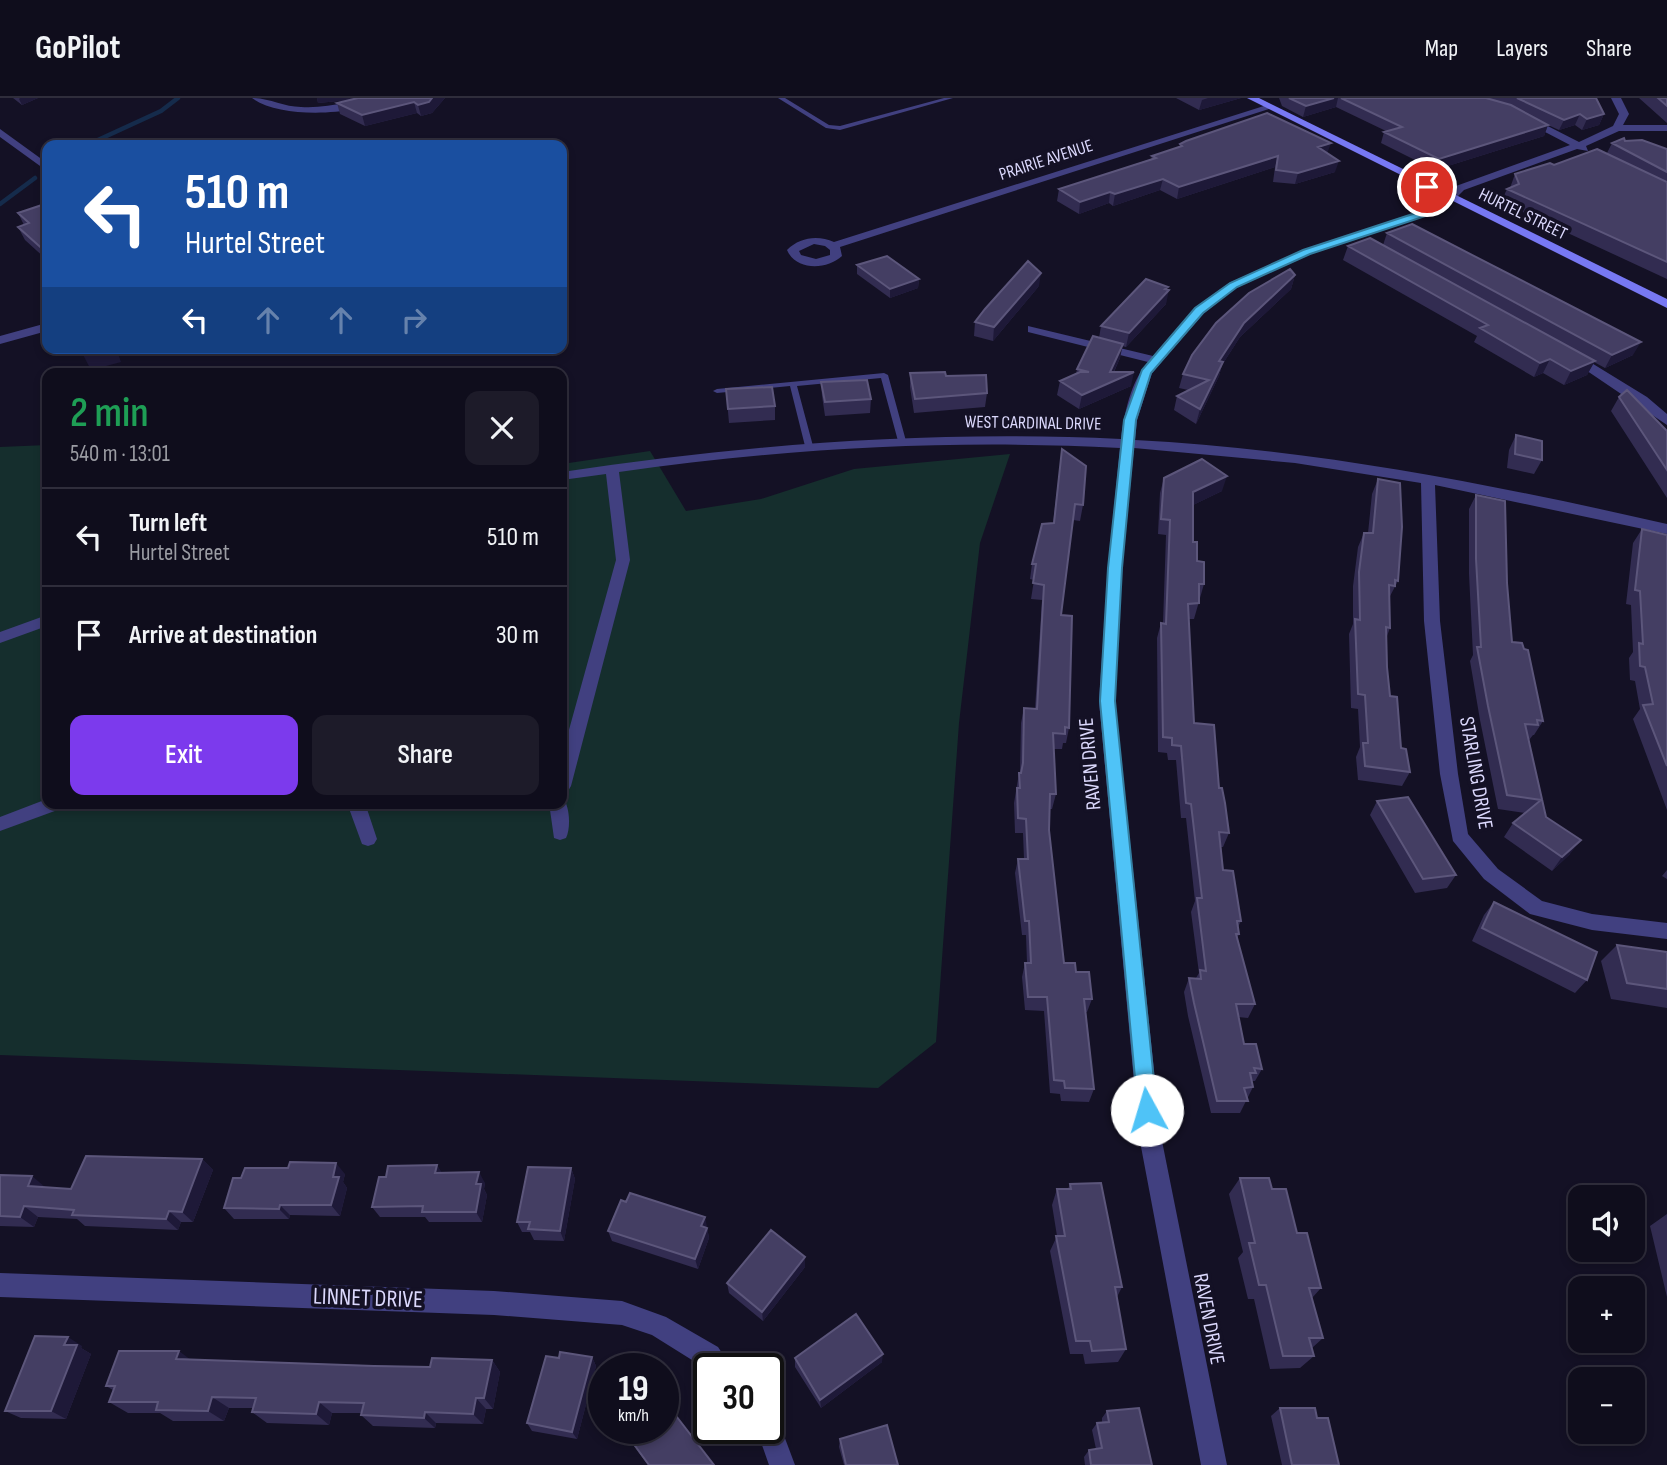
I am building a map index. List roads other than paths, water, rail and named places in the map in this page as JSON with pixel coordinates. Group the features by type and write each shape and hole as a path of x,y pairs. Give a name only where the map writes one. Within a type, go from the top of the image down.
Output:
{"street":[{"path":"257,98 284,110 299,111 345,107 380,98"},
{"name":"HURTEL STREET","path":"1252,98 1667,304"},
{"path":"1616,98 1624,114 1617,128 1667,128"},
{"name":"PRAIRIE AVENUE","path":"833,246 1270,107"},
{"path":"1511,111 1589,152"},
{"name":"RAVEN DRIVE","path":"1214,1465 1150,1136 1107,701 1115,568 1130,420 1146,372 1155,360 1199,310 1233,285 1262,270 1359,240 1440,208 1460,188 1617,128"},
{"path":"2,135 42,164"},
{"path":"0,340 42,328"},
{"path":"1032,329 1155,360"},
{"path":"1560,349 1611,379 1667,421"},
{"name":"WEST CARDINAL DRIVE","path":"567,475 809,446 902,441 1071,441 1298,461 1502,493 1667,529"},
{"path":"567,768 623,560 612,468"},
{"name":"STARLING DRIVE","path":"1428,481 1432,621 1449,774 1459,836 1491,874 1537,908 1592,922 1667,931"},
{"path":"0,638 42,622"},
{"path":"0,824 42,809"},
{"path":"358,809 368,839"},
{"path":"558,809 560,833"},
{"name":"LINNET DRIVE","path":"0,1285 494,1303 622,1313 658,1325 704,1353"},
{"path":"774,1444 782,1465"}],"lane":[{"path":"781,98 828,127 840,128 950,98"},
{"path":"717,391 884,375 902,441"},
{"path":"793,383 809,446"}],"waterway":[{"path":"98,140 161,111 178,98"},
{"path":"0,204 35,178"}]}
